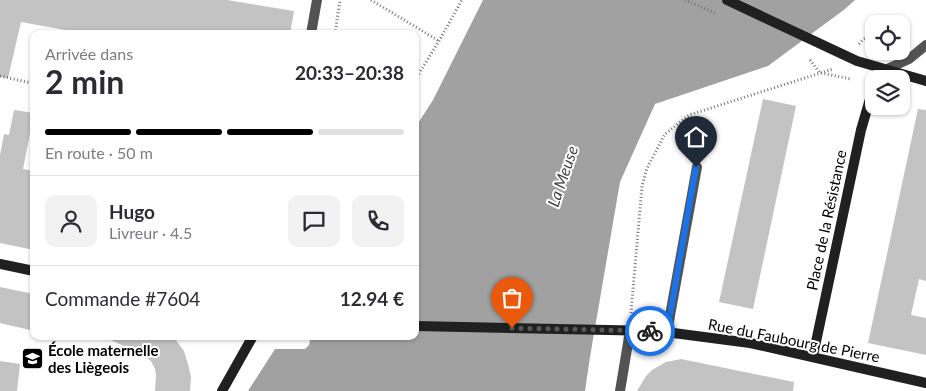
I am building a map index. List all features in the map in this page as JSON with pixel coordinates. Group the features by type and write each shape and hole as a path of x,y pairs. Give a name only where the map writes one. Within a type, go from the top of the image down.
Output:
{"main road":[{"path":"727,0 875,70"},
{"path":"910,78 926,81"},
{"name":"Place de la Résistance","path":"813,356 865,115"},
{"path":"0,264 30,270"},
{"name":"Rue du Faubourg de Pierre","path":"419,326 667,332 750,343 926,383"},
{"path":"222,391 251,340"}],"street":[{"path":"312,30 317,0"},
{"path":"890,70 909,59 926,44"},
{"path":"667,332 696,167"},
{"path":"620,391 630,331"}],"path":[{"path":"371,0 439,41"},
{"path":"419,74 462,0"},
{"path":"336,30 340,1"},
{"path":"858,44 865,39"},
{"path":"807,56 820,73 856,80"},
{"path":"0,76 30,84"}],"water":[{"name":"La Meuse","path":"483,0 855,0 768,66 655,104 620,182 585,391 248,391 275,349 305,349 309,345 310,340 419,340 419,122 433,100"}],"building":[{"path":"0,0 227,0 294,11 291,30 65,30 21,22 8,78 0,77"},
{"path":"763,99 796,106 753,309 719,302"},
{"path":"918,109 926,110 926,281 919,279 911,315 926,318 926,355 868,343"},
{"path":"14,110 30,112 30,133 23,169 30,170 30,249 0,243 0,155 4,134 9,135"},
{"path":"0,287 30,293 30,330 0,323"},
{"path":"111,340 176,340 184,351 188,364 191,377 190,391 155,391 155,369 151,361 141,354"},
{"path":"681,359 794,382 793,391 637,391 652,370 666,362"},
{"path":"0,361 20,364 17,391 0,391"}],"way so far":[{"path":"512,328 650,331"}],"place":[{"name":"École maternelle des Liègeois","path":"32,359"}],"route":[{"path":"650,331 667,332 696,167"}]}
